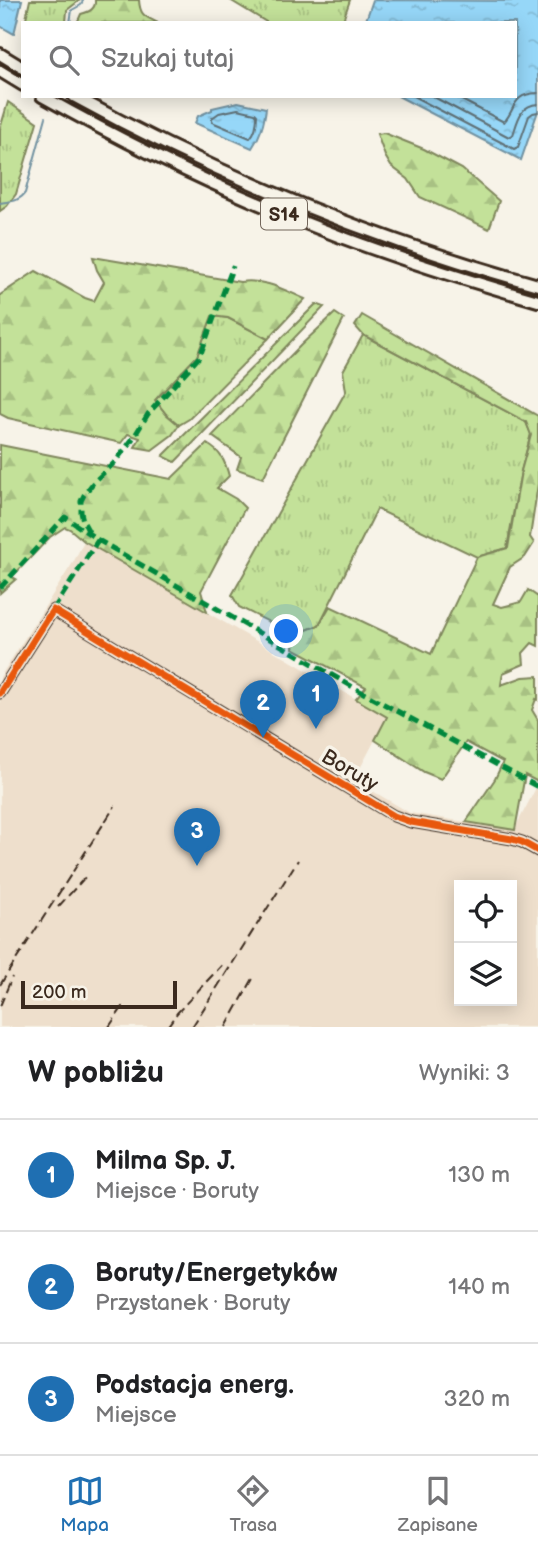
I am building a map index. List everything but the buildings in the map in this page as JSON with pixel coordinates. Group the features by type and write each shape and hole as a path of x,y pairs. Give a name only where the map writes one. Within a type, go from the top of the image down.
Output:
{"highway":[{"path":"0,54 21,67"},
{"path":"0,71 21,84"},
{"name":"S14","path":"46,98 155,156 283,214 407,260 538,301"},
{"name":"S14","path":"78,98 162,142 289,200 399,242 538,285"}],"street":[{"name":"Boruty","path":"0,693 53,610 394,816 411,822 512,839 538,851"}],"shaded area":[{"path":"84,541 387,717 354,780 410,813 514,830 538,784 538,1027 0,1027 0,677"}],"green space":[{"path":"30,0 80,0 67,10 66,21 25,21"},
{"path":"95,0 139,0 144,15 154,21 78,21 81,14 93,8"},
{"path":"230,0 350,0 343,21 265,21"},
{"path":"8,102 37,122 16,194 0,211 0,129"},
{"path":"384,133 424,149 462,169 499,201 489,229 420,197 408,179 391,166 385,156 377,134"},
{"path":"93,257 240,282 266,283 305,299 268,339 228,318 212,316 197,356 155,400 179,425 172,435 152,450 135,447 140,438 128,434 121,443 0,414 0,295 36,271 94,301 104,282"},
{"path":"316,304 324,307 175,462 163,456"},
{"path":"335,313 344,319 263,478 237,469 241,457 212,436"},
{"path":"362,315 538,416 538,484 530,537 534,543 525,557 510,567 493,604 502,607 521,602 528,590 538,597 538,646 532,643 523,653 524,664 503,673 501,685 523,677 538,676 538,700 536,699 532,710 538,720 538,782 525,775 515,830 466,822 495,779 503,762 466,742 441,779 424,772 375,740 387,717 356,699 366,687 293,648 295,635 319,625 330,606 431,654 477,557 508,548 521,471 531,435 526,422 363,335 355,326"},
{"path":"212,316 228,318 268,339 189,419 179,425 155,400 197,356"},
{"path":"363,335 526,422 531,434 521,471 507,548 477,557 377,509 319,625 295,635 239,607 232,595 346,391 343,371"},
{"path":"207,444 222,457 229,476 217,488 245,508 201,591 207,612 84,541 65,527 50,537 12,577 16,579 0,593 0,445 171,479"}],"water":[{"path":"0,0 22,0 14,34 0,26"},
{"path":"373,0 538,1 538,111 521,160 402,98 517,98 517,21 366,21"},
{"path":"238,102 266,108 262,129 252,148 195,123 198,116 212,108"}],"waterway":[{"path":"70,21 72,10 81,5 83,0"},
{"path":"0,203 17,200 25,193 46,117"}],"railway":[{"path":"0,985 115,806"},
{"path":"192,1027 298,860"},
{"path":"58,907 88,874"},
{"path":"167,1027 222,965"},
{"path":"226,1027 255,975"},
{"path":"0,1006 12,977"},
{"path":"109,1027 124,1005"}],"marked path":[{"path":"89,532 81,512 84,495 115,462 148,414 200,356 233,266"},
{"path":"0,588 65,517 98,540 358,690 538,787"},
{"path":"53,610 98,540"}],"cycle path":[{"path":"0,693 53,610 394,816 411,822 512,839 538,851"}],"place":[{"name":"Milma Sp. J.","path":"316,729"},
{"name":"Boruty/Energetyków","path":"263,738"},
{"name":"Podstacja energ.","path":"197,866"}]}
